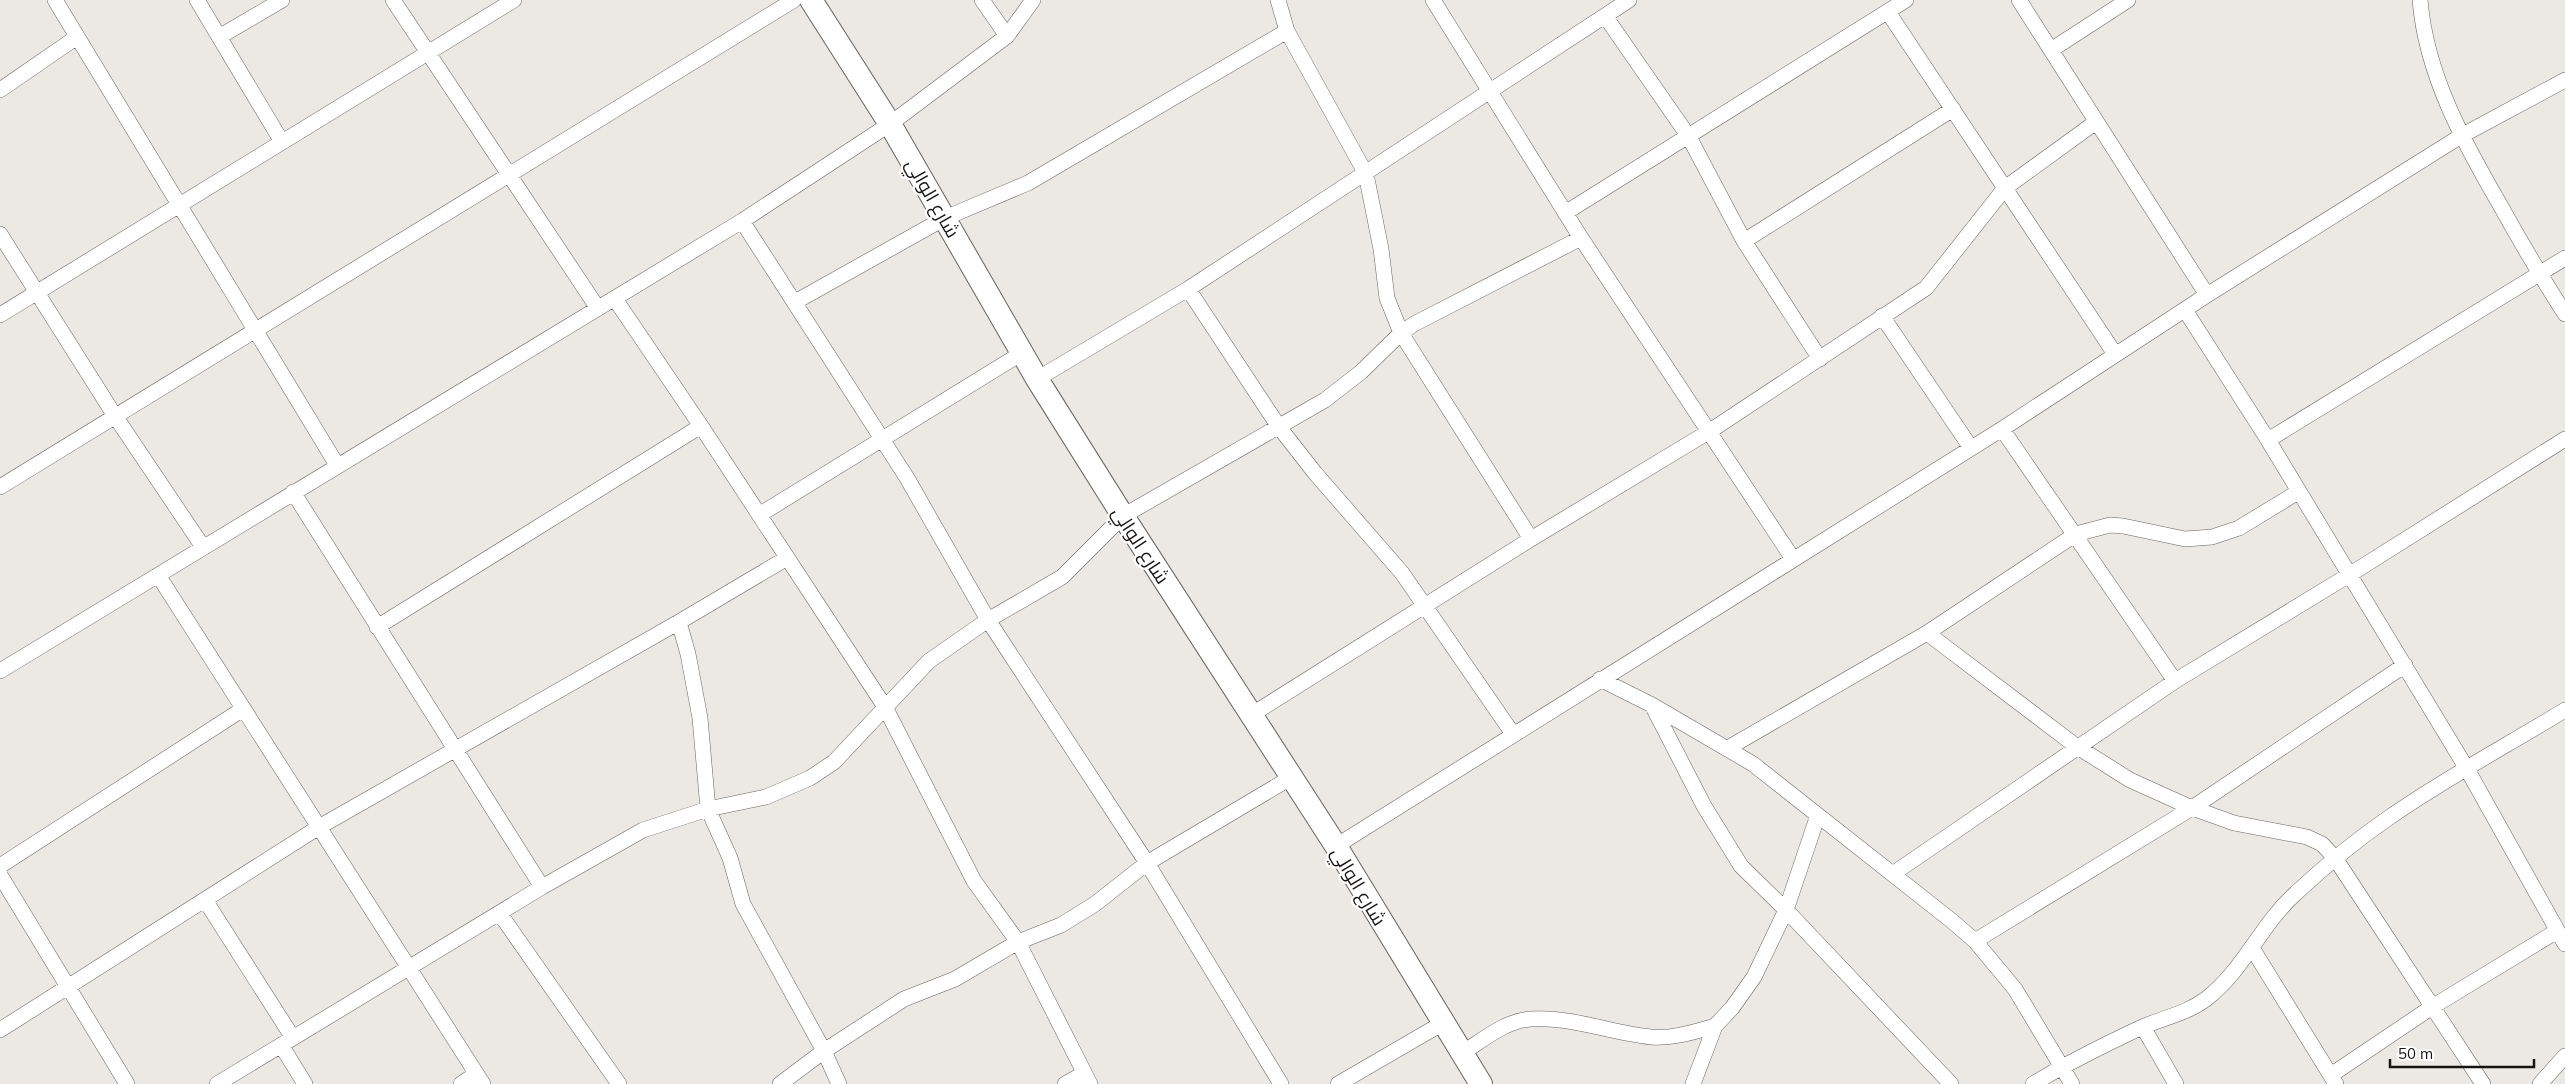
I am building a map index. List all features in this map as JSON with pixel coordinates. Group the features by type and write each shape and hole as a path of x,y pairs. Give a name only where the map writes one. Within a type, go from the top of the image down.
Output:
{"main road":[{"name":"شارع الوالي","path":"811,0 890,124 1022,354 1123,516 1336,846 1442,1023 1481,1084"}],"street":[{"path":"55,0 337,466"},
{"path":"197,0 282,142"},
{"path":"219,37 282,0"},
{"path":"394,0 597,307"},
{"path":"0,314 514,0"},
{"path":"0,487 794,0"},
{"path":"982,0 1007,36"},
{"path":"0,671 597,307 615,299 742,220 890,124 1007,36 1033,0"},
{"path":"1278,0 1287,31 1366,174 1381,249 1387,298 1401,333 1531,539"},
{"path":"1433,0 1581,238 1793,559"},
{"path":"1038,379 1188,289 1629,0"},
{"path":"1565,213 1906,0"},
{"path":"2020,0 2207,295"},
{"path":"2051,50 2128,0"},
{"path":"2420,0 2423,29 2432,61 2461,136 2539,274 2565,314"},
{"path":"1888,12 2115,354"},
{"path":"1605,16 1689,137 1744,241 1820,359"},
{"path":"794,302 945,218 1028,184 1287,31"},
{"path":"0,90 77,37"},
{"path":"1336,846 1600,678 2002,429 2207,295 2461,136 2565,80"},
{"path":"1744,241 1953,109"},
{"path":"1251,715 1531,539 1710,431 1926,288 2005,188 2096,122"},
{"path":"742,220 882,438 988,620 1146,863 1281,1084"},
{"path":"0,234 38,290 115,416 203,547"},
{"path":"217,1084 542,887 643,830 708,809 766,797 810,778 834,762 929,662 988,620 1062,578 1123,516 1317,405 1361,372 1401,333 1429,316 1581,238"},
{"path":"2268,440 2565,258"},
{"path":"1188,289 1279,427 1315,473 1402,573 1426,605 1513,734"},
{"path":"615,299 701,426 885,707 974,881 1018,942 1086,1079 1065,1084"},
{"path":"2185,310 2268,440 2468,769 2561,937 2432,1007 2333,1079 2252,948"},
{"path":"1882,316 1971,448"},
{"path":"759,515 1022,354"},
{"path":"377,627 701,426"},
{"path":"2002,429 2076,534 2175,681"},
{"path":"1894,873 2076,746 2175,681 2349,575 2565,439"},
{"path":"293,492 542,887"},
{"path":"1728,748 1927,633 2076,534 2116,525 2185,539 2212,537 2239,528 2298,492"},
{"path":"0,1030 319,827 454,748 679,622 786,558"},
{"path":"158,575 480,1079 460,1084"},
{"path":"679,622 688,654 700,718 708,809 730,858 742,904 824,1050 839,1084"},
{"path":"1927,633 2076,746 2130,780 2192,808 2234,823 2307,837 2322,844 2335,858 2483,1084"},
{"path":"1975,942 2192,808 2405,665"},
{"path":"1600,678 1728,748 1783,786 1894,873 1975,942 2015,989 2072,1084"},
{"path":"1652,705 1704,806 1741,866 1786,910 1951,1084"},
{"path":"0,866 243,709"},
{"path":"2032,1084 2061,1067 2143,1027 2180,1015 2205,1000 2228,979 2269,922 2293,895 2335,858 2394,814 2565,710"},
{"path":"780,1084 824,1050 904,999 955,978 1018,942 1061,925 1095,904 1146,863 1292,777"},
{"path":"1693,1084 1714,1026 1732,1008 1754,977 1786,910 1818,815"},
{"path":"0,874 127,1084"},
{"path":"205,900 287,1042 305,1084"},
{"path":"500,914 614,1082"},
{"path":"1462,1053 1509,1024 1529,1019 1550,1019 1652,1037 1693,1033 1714,1026"},
{"path":"1338,1084 1442,1023"},
{"path":"2143,1027 2176,1084"},
{"path":"2540,1084 2565,1056"}]}
